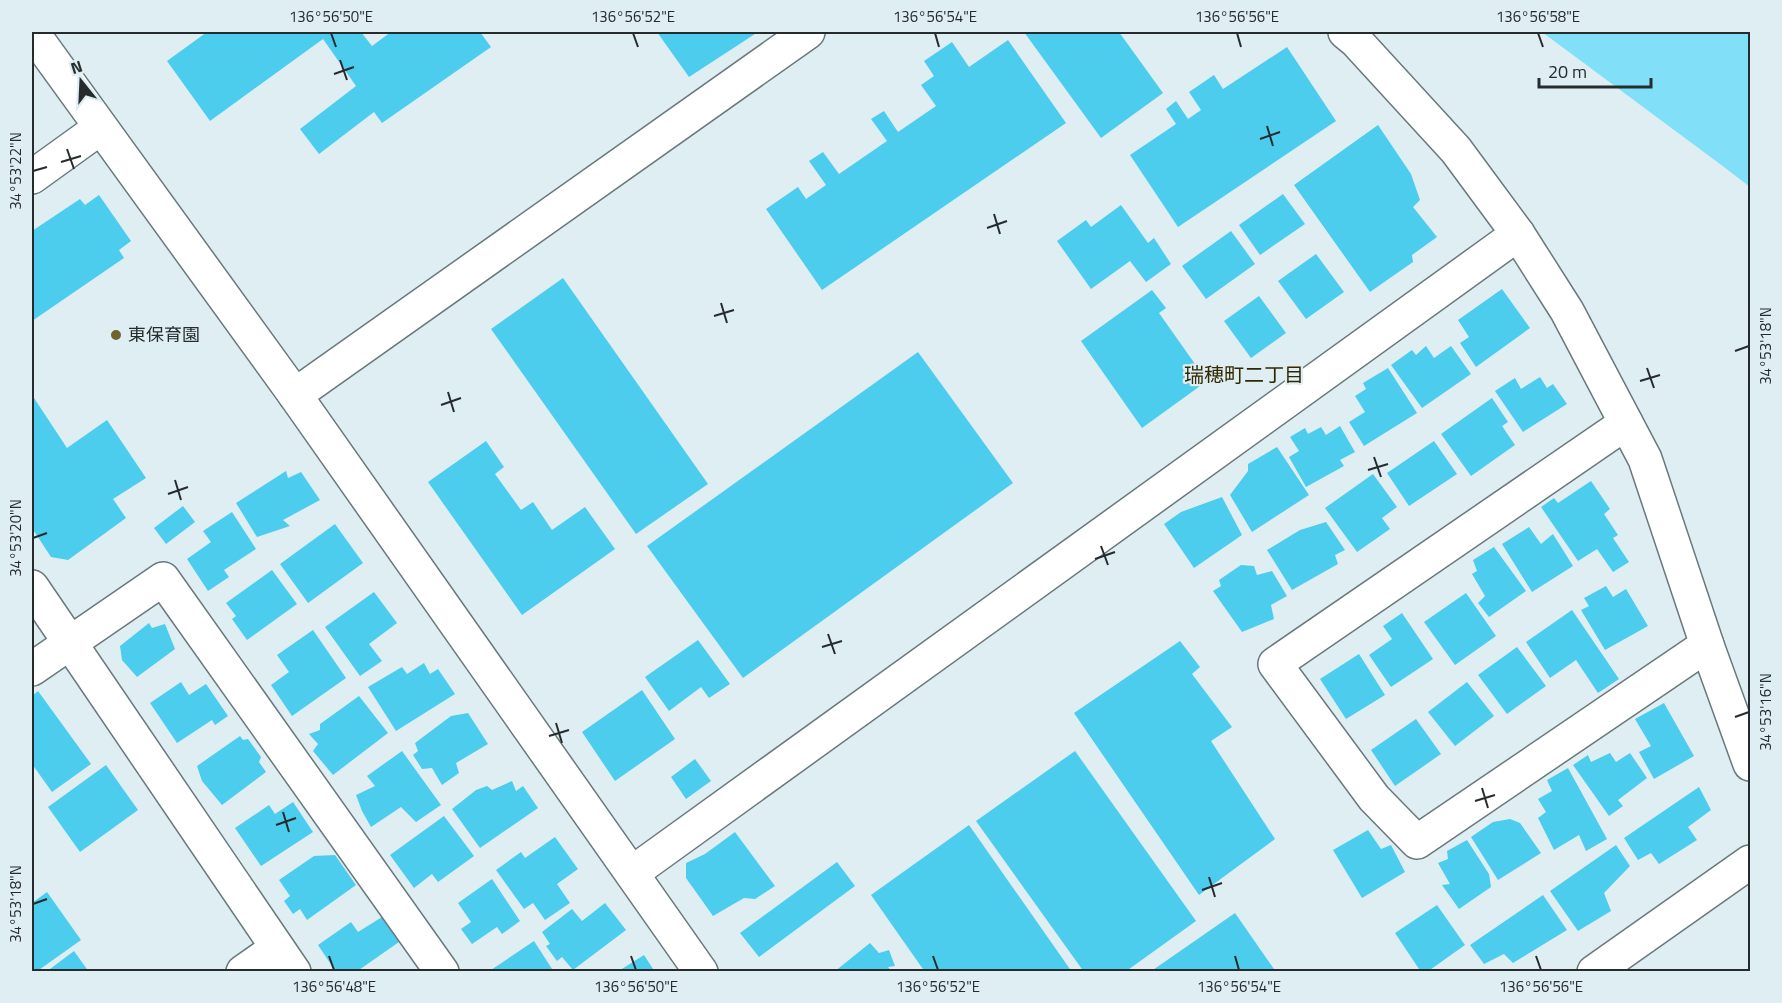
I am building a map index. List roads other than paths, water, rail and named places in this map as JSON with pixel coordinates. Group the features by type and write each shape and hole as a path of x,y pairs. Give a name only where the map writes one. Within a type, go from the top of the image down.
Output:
{"street":[{"path":"32,32 295,395 701,972"},
{"path":"295,395 808,32"},
{"path":"1345,32 1356,41 1456,150 1518,234 1567,311 1645,459 1707,645 1750,764"},
{"path":"32,177 100,128"},
{"path":"632,873 1518,234"},
{"path":"1626,423 1275,664 1374,798 1417,842 1707,645"},
{"path":"32,669 163,579 442,972"},
{"path":"32,587 285,960 243,972"},
{"path":"1594,972 1750,862"}],"water":[{"path":"1542,32 1750,32 1750,187 1724,167"}],"place":[{"name":"東保育園","path":"116,335"}],"district":[{"name":"瑞穂町二丁目","path":"1244,375"}]}
